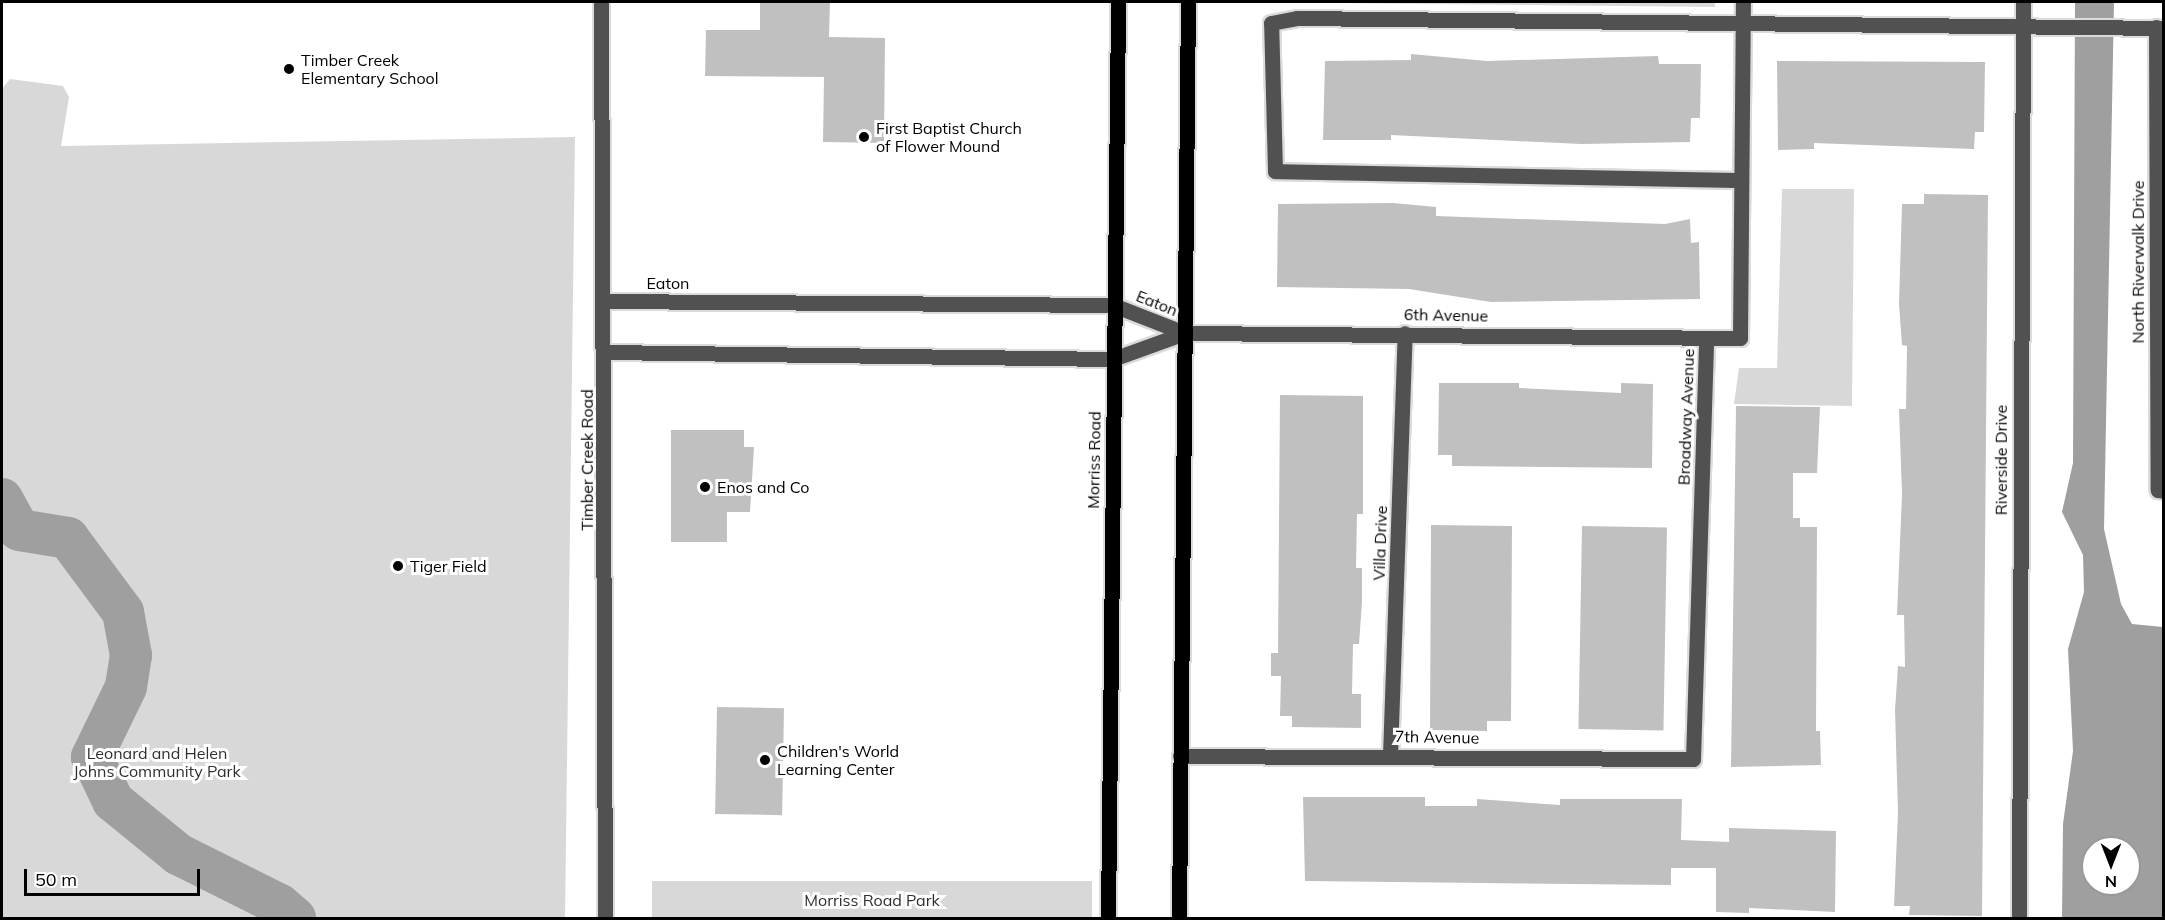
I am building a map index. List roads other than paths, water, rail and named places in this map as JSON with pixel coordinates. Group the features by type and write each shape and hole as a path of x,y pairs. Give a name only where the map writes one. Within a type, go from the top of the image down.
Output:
{"main road":[{"name":"Morriss Road","path":"1108,918 1118,2"},
{"path":"1179,918 1188,2"}],"street":[{"name":"Timber Creek Road","path":"601,2 605,352 605,916"},
{"name":"Broadway Avenue","path":"1693,759 1706,339 1740,338 1743,2"},
{"name":"Riverside Drive","path":"2019,918 2023,2"},
{"path":"1741,180 1275,171 1271,23 1282,18 2023,24 2160,28"},
{"name":"North Riverwalk Drive","path":"2160,28 2158,490 2163,490"},
{"name":"Eaton","path":"604,301 1113,305 1185,333"},
{"name":"Eaton","path":"605,352 1113,359 1185,333"},
{"name":"6th Avenue","path":"1185,333 1406,333 1706,339"},
{"name":"Villa Drive","path":"1390,754 1406,333"},
{"name":"7th Avenue","path":"1180,756 1390,754 1693,759"}],"waterway":[{"path":"2,499 19,530 68,538 123,612 131,655 126,687 92,757 113,801 178,854 280,905 295,918"}],"place":[{"name":"Timber Creek Elementary School","path":"289,69"},
{"name":"First Baptist Church of Flower Mound","path":"864,137"},
{"name":"Enos and Co","path":"705,487"},
{"name":"Tiger Field","path":"398,566"},
{"name":"Children's World Learning Center","path":"765,760"}],"park label":[{"name":"Leonard and Helen Johns Community Park","path":"157,762"},
{"name":"Morriss Road Park","path":"872,900"}]}
